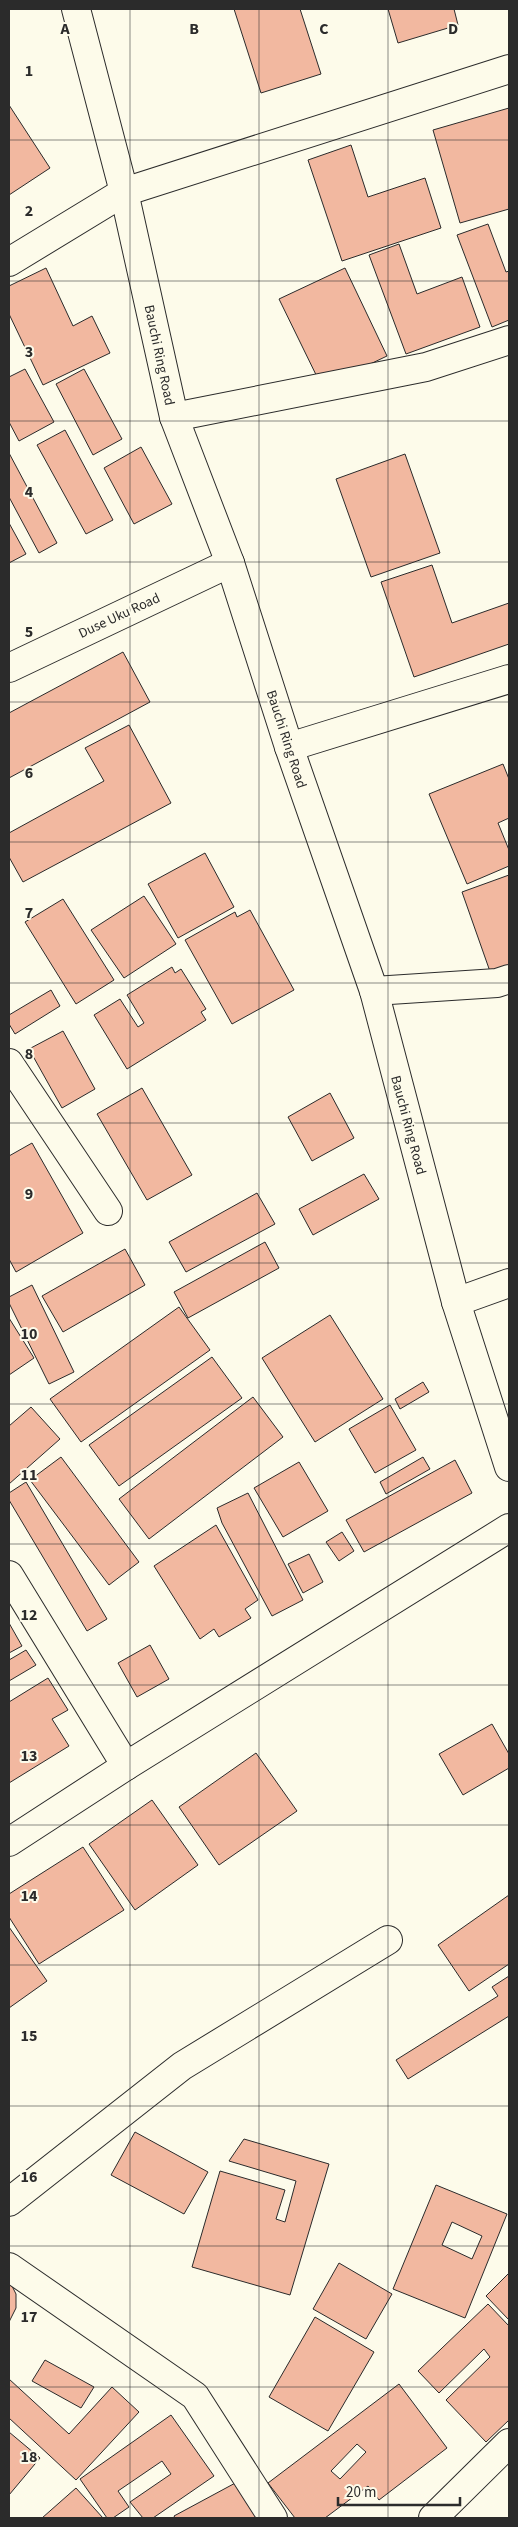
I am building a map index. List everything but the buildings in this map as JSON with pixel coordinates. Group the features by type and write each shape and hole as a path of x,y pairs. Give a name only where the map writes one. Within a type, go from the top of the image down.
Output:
{"street":[{"name":"Bauchi Ring Road","path":"76,9 124,192 174,416 230,563 289,747 374,991 456,1302 509,1467"},
{"path":"9,262 124,192 509,69"},
{"path":"174,416 426,367 509,340"},
{"name":"Duse Uku Road","path":"9,668 230,563"},
{"path":"289,747 509,679"},
{"path":"374,991 497,983 509,980"},
{"path":"9,1063 108,1211"},
{"path":"456,1302 509,1283"},
{"path":"9,1842 126,1766 509,1528"},
{"path":"9,1575 126,1766"},
{"path":"9,2202 182,2066 388,1940"},
{"path":"9,2267 195,2396 273,2518"},
{"path":"433,2518 509,2443"}]}
